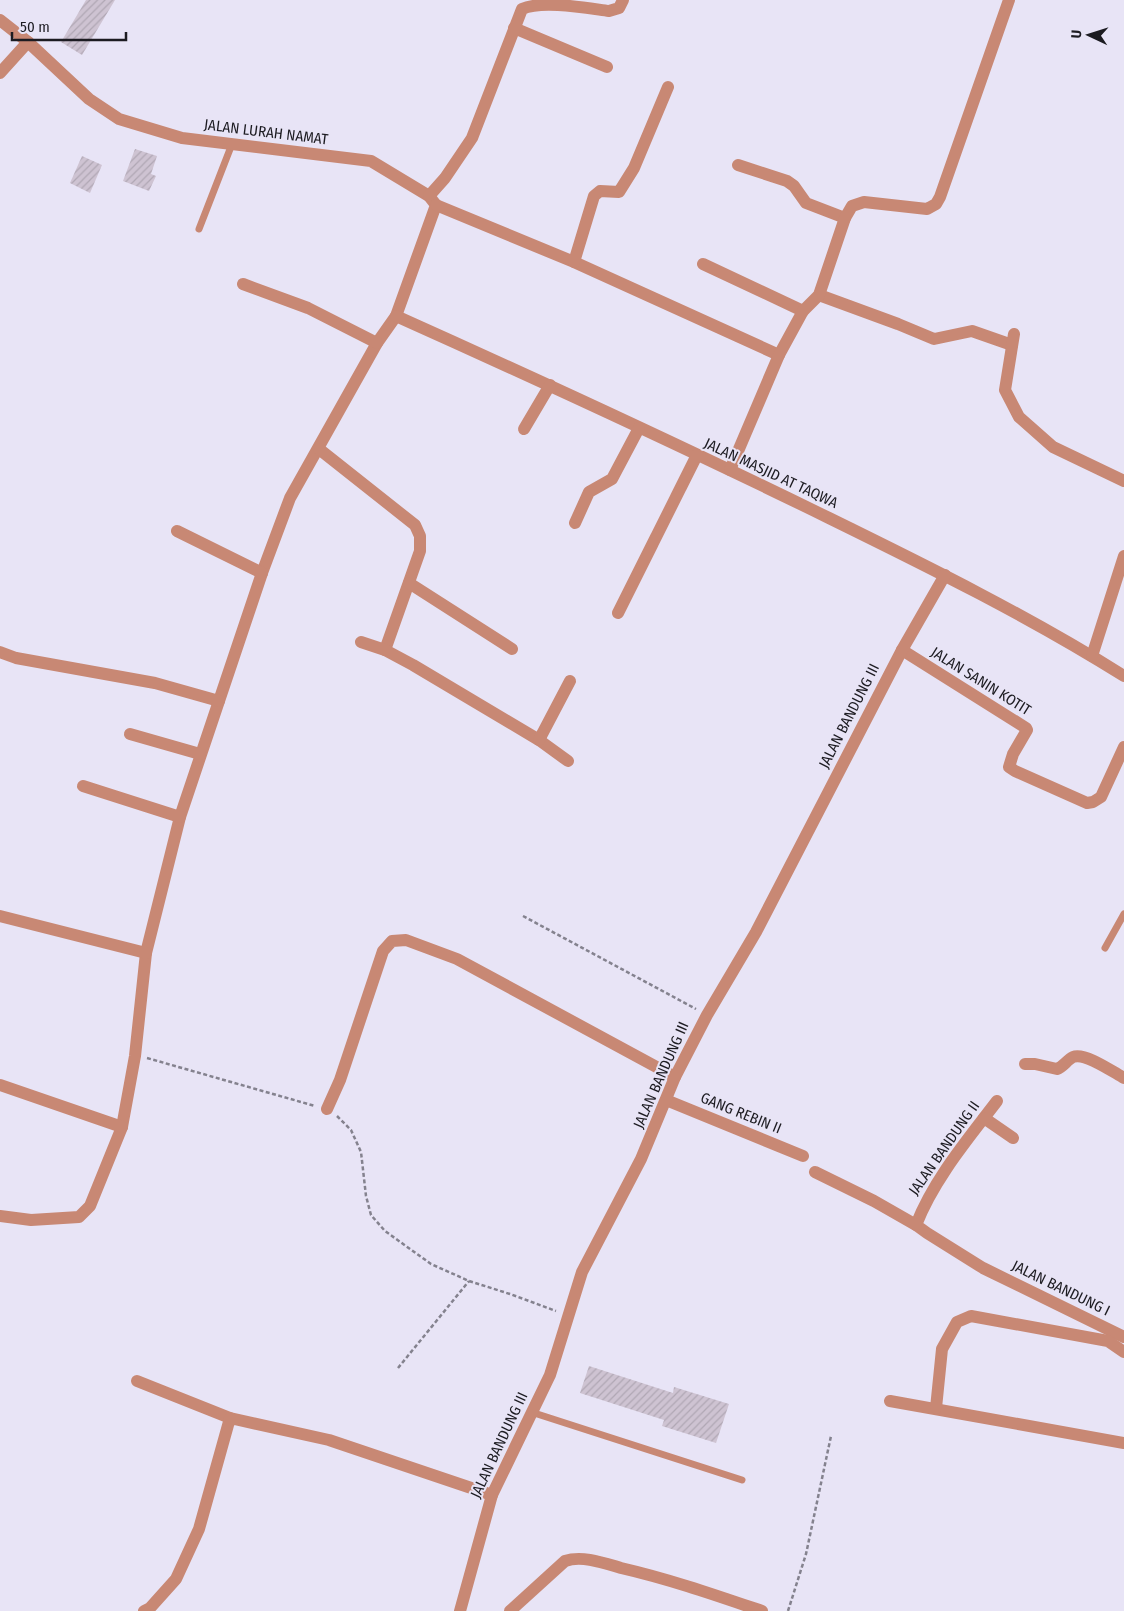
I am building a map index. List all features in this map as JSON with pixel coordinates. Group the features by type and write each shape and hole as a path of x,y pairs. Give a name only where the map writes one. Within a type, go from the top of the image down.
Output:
{"street":[{"path":"0,1216 31,1220 79,1217 90,1206 122,1127 135,1056 146,953 180,817 262,573 290,498 377,343 396,316 432,200 472,138 522,9 530,5 546,3 609,11 618,8 623,0"},
{"path":"730,470 779,355 803,310 819,295 845,218 852,206 864,202 927,209 936,204 1009,0"},
{"name":"JALAN LURAH NAMAT","path":"0,20 28,42 89,99 119,119 182,138 371,161 432,200 779,355"},
{"path":"514,28 607,67"},
{"path":"0,73 28,42"},
{"path":"574,262 594,196 600,191 614,193 622,188 634,168 668,87"},
{"path":"738,165 787,180 806,203 845,218"},
{"path":"704,264 803,310"},
{"path":"244,284 308,308 377,343"},
{"path":"819,295 934,339 972,331 1013,339 1005,390 1019,416 1053,447 1124,481"},
{"name":"JALAN MASJID AT TAQWA","path":"396,316 550,385 945,575 1092,656 1124,676"},
{"path":"524,429 550,385"},
{"path":"575,523 591,490 612,479 640,428"},
{"path":"318,449 415,525 420,536 420,551 385,650"},
{"path":"618,613 697,455"},
{"path":"178,531 262,573"},
{"path":"1092,656 1124,556"},
{"name":"JALAN BANDUNG III","path":"460,1611 492,1494 550,1375 582,1272 641,1159 675,1077 706,1015 756,932 902,650 945,575"},
{"path":"409,582 512,649"},
{"path":"361,642 385,650 539,740 568,761"},
{"name":"JALAN SANIN KOTIT","path":"902,650 1026,728 1027,730 1010,760 1010,766 1015,771 1087,803 1093,802 1100,797 1124,747"},
{"path":"0,652 16,658 155,683 219,701"},
{"path":"539,740 570,681"},
{"path":"130,734 200,754"},
{"path":"83,786 180,817"},
{"path":"0,916 146,953"},
{"path":"327,1109 340,1080 383,951 392,941 406,940 457,959 675,1077"},
{"path":"1025,1064 1035,1064 1057,1069 1071,1058 1081,1056 1124,1078"},
{"path":"0,1085 122,1127"},
{"name":"GANG REBIN II","path":"666,1100 803,1156"},
{"name":"JALAN BANDUNG II","path":"916,1225 922,1210 946,1170 998,1101"},
{"path":"984,1118 1012,1138"},
{"path":"816,1172 874,1201 916,1225"},
{"name":"JALAN BANDUNG I","path":"916,1225 983,1268 1124,1337"},
{"path":"936,1408 942,1349 957,1322 971,1316 1108,1341 1124,1352"},
{"path":"137,1381 230,1418 329,1440 492,1494"},
{"path":"890,1401 1124,1443 1124,1439"},
{"path":"149,1610 176,1579 199,1529 230,1418"},
{"path":"510,1611 565,1561 571,1559 598,1562 642,1573 693,1587 762,1611"}],"lane":[{"path":"199,229 232,144"},
{"path":"1105,948 1124,914"},
{"path":"531,1412 742,1480"}],"path":[{"path":"523,916 706,1015"},
{"path":"135,1056 327,1109 340,1118 351,1130 360,1152 366,1196 371,1215 385,1231 431,1264 469,1281 569,1316"},
{"path":"398,1368 469,1281"},
{"path":"788,1611 806,1554 831,1436"}],"building":[{"path":"86,0 115,0 82,55 61,42"},
{"path":"135,149 157,156 151,174 156,176 149,191 123,181"},
{"path":"82,156 102,165 90,193 70,183"},
{"path":"589,1366 673,1393 674,1387 729,1404 716,1443 662,1426 664,1420 580,1393"}]}
